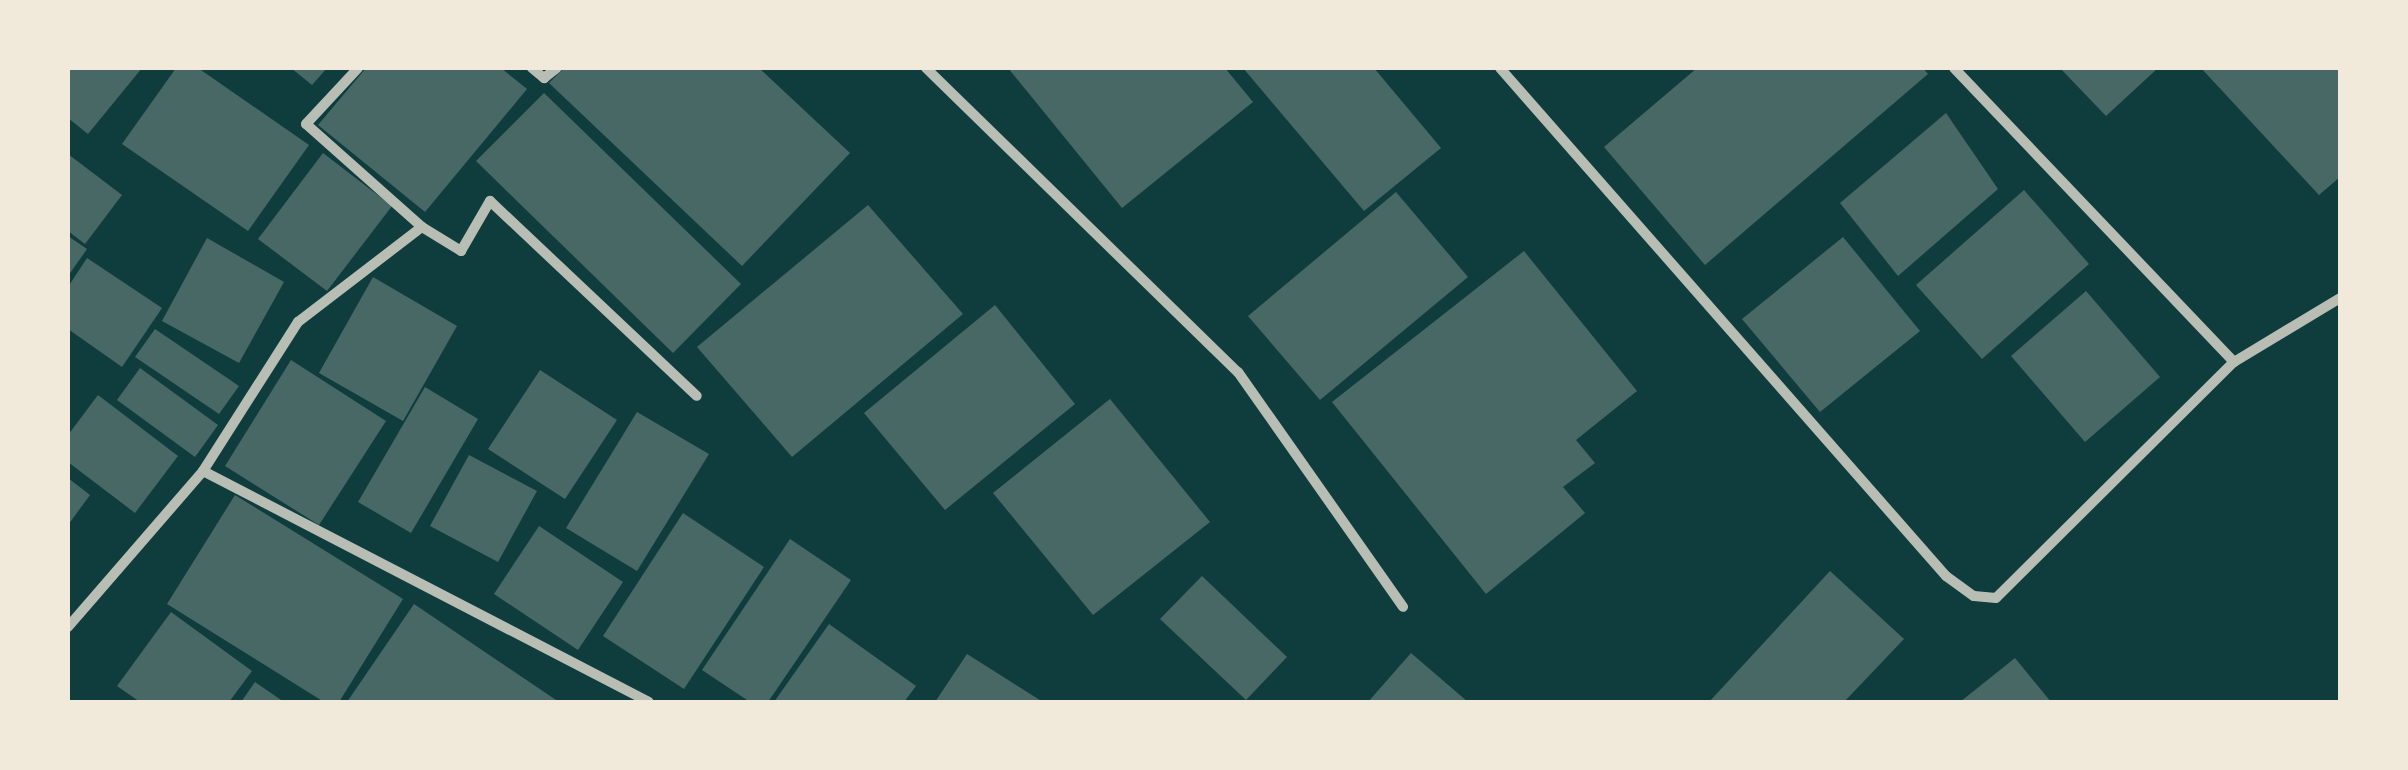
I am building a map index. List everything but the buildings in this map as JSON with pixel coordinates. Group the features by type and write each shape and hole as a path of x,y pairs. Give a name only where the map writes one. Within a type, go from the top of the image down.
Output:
{"street":[{"path":"358,68 306,124 422,228 461,251 490,201 696,396"},
{"path":"532,68 544,78 557,68"},
{"path":"926,68 1238,372 1403,607"},
{"path":"1500,68 1946,576 1974,596 1996,598 2234,362 2340,298"},
{"path":"1954,68 2234,362"},
{"path":"68,627 203,471 298,322 422,228"},
{"path":"203,471 649,702"}]}
